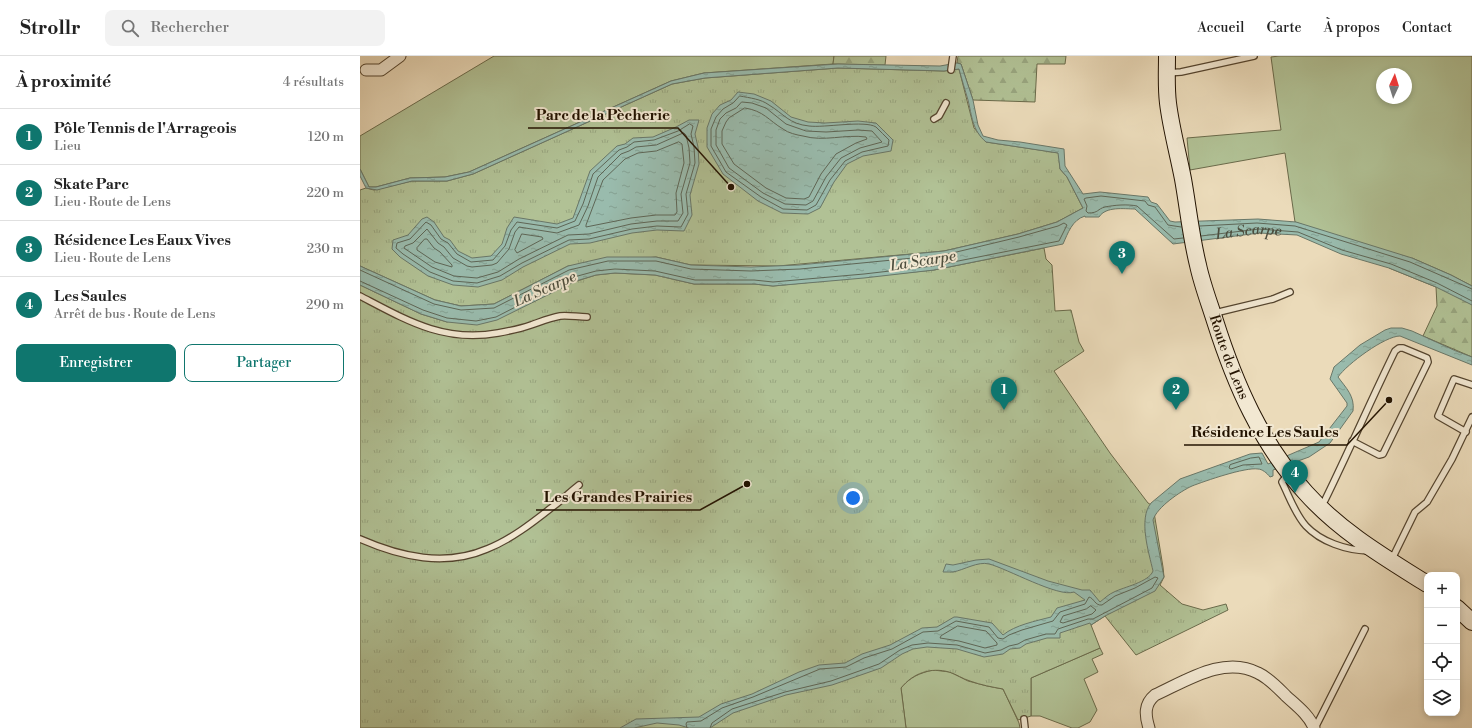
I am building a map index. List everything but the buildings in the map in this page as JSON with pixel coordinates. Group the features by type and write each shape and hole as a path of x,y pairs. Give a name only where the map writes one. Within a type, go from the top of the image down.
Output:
{"main road":[{"name":"Route de Lens","path":"1167,56 1168,102 1182,171 1198,265 1221,341 1246,403 1283,470 1320,508 1374,551 1424,582"},
{"path":"1460,611 1472,622"}],"street":[{"path":"366,70 381,70 400,56"},
{"path":"1149,728 1146,707 1155,695 1210,670 1227,667 1246,668 1265,677 1309,718 1314,728"}],"lane":[{"path":"951,70 953,56"},
{"path":"1167,73 1181,72 1254,56"},
{"path":"934,119 939,116 946,103"},
{"path":"1213,314 1273,299 1290,292"},
{"path":"360,296 413,323 434,331 450,334 479,336 529,326 549,318 561,316 587,317"},
{"path":"1320,508 1333,484 1352,441 1395,351 1399,348 1403,348 1427,358 1428,362 1384,454 1379,455 1352,441"},
{"path":"1466,432 1438,416 1454,379 1472,385"},
{"path":"1390,561 1415,512 1427,502 1452,459 1472,417"},
{"path":"1283,470 1298,514 1305,526 1339,546 1358,551 1374,551"},
{"path":"360,539 388,550 417,557 434,559 460,557 487,550 506,540 552,507 580,484"},
{"path":"1314,728 1364,629"},
{"path":"1024,719 1025,728"}],"green space":[{"path":"494,56 834,56 833,64 704,73 671,81 469,172 445,177 410,178 376,187 369,187 360,169 360,136"},
{"path":"834,56 886,56 885,65 833,64"},
{"path":"958,56 1066,56 1065,64 1037,64 1035,102 973,100 961,64 957,63"},
{"path":"1472,56 1472,293 1351,248 1318,230 1295,222 1285,153 1190,170 1187,138 1281,130 1271,57"},
{"path":"838,68 944,71 959,69 974,128 986,142 1059,153 1060,169 1067,177 1083,208 1057,222 1018,234 944,251 778,266 691,265 656,257 568,266 494,304 461,306 435,300 360,266 360,190 366,188 374,190 412,181 447,181 473,174 672,84 705,78"},
{"path":"1044,248 1046,259 1052,265 1055,311 1071,310 1079,342 1084,351 1054,371 1110,453 1148,503 1153,506 1164,577 1160,585 1182,604 1203,610 1226,604 1228,610 1136,655 1105,616 1091,625 1100,648 1031,678 1031,716 1018,720 1003,689 986,686 949,672 936,670 923,672 911,678 901,688 906,728 360,728 360,285 421,314 447,322 596,275 615,273 655,275 694,284 754,284 773,286 934,270"},
{"path":"1412,258 1472,286 1472,357 1423,336 1437,306 1436,287 1389,268"},
{"path":"1100,648 1103,654 1092,659 1098,672 1084,679 1097,710 1090,722 1078,728 1072,728 1040,716 1031,716 1031,678"},
{"path":"933,670 950,672 968,681 1003,689 1020,728 906,728 901,688 916,676"}],"water":[{"name":"La Scarpe","path":"957,63 961,64 973,100 978,125 983,136 998,140 1064,149 1065,166 1083,194 1100,192 1148,197 1151,202 1157,204 1170,221 1175,222 1258,219 1296,222 1412,258 1451,275 1472,286 1472,305 1436,287 1389,268 1341,254 1297,235 1259,233 1173,244 1135,209 1116,209 1106,211 1099,217 1085,216 1071,227 1063,244 934,270 773,286 754,284 694,284 655,275 615,273 596,275 576,281 497,320 477,325 447,322 421,314 360,285 360,266 435,300 461,306 494,304 568,266 607,257 656,257 691,265 751,267 799,265 944,251 1018,234 1057,222 1083,208 1067,177 1060,169 1058,153 986,142 981,137 973,122 959,69 944,71 838,68 705,78 672,84 473,174 447,181 412,181 377,190 366,188 360,176 360,169 369,187 376,187 410,178 445,177 469,172 671,81 704,73 838,64 940,66"},
{"path":"738,92 754,94 771,101 791,117 808,122 825,123 858,121 876,123 893,140 891,151 863,156 847,164 834,182 820,208 808,214 782,213 758,201 723,174 707,147 707,128 712,114 720,105 731,100"},
{"path":"689,120 699,120 695,134 698,147 699,164 690,195 692,215 684,231 657,230 632,233 590,243 570,244 523,267 502,280 478,287 453,285 428,276 400,257 392,249 393,240 408,235 422,219 427,217 434,222 444,237 450,240 458,251 472,258 491,256 502,244 507,228 514,217 557,224 573,218 590,171 617,146 625,144 633,138 653,137"},
{"path":"1391,328 1402,328 1412,331 1472,357 1472,365 1400,336 1393,337 1385,341 1358,358 1338,377 1347,389 1353,401 1353,411 1330,443 1309,457 1273,470 1273,476 1270,477 1258,469 1235,472 1192,486 1170,500 1159,510 1153,520 1164,577 1155,591 1105,616 1091,625 1090,623 1060,633 1060,638 1047,638 1026,644 1020,648 1010,649 1003,654 984,657 957,649 927,647 913,649 902,654 881,668 832,685 786,695 733,713 710,728 689,728 679,725 657,723 634,728 620,728 636,719 699,717 721,704 752,694 799,672 819,665 845,663 862,654 890,645 922,628 937,627 954,617 992,623 1003,635 1020,626 1051,617 1057,608 1085,600 1074,592 1067,593 1057,591 989,564 980,564 953,572 943,572 946,564 953,565 989,559 1048,581 1082,590 1090,590 1100,602 1112,593 1142,581 1151,575 1153,571 1147,546 1145,527 1147,510 1151,503 1180,479 1250,454 1262,453 1268,464 1319,442 1347,406 1347,403 1330,379 1334,367 1360,345"}],"place":[{"name":"Parc de la Pècherie","path":"731,187"},
{"name":"Résidence Les Eaux Vives","path":"1122,274"},
{"name":"Résidence Les Saules","path":"1389,400"},
{"name":"Pôle Tennis de l'Arrageois","path":"1004,410"},
{"name":"Skate Parc","path":"1176,410"},
{"name":"Les Grandes Prairies","path":"747,484"},
{"name":"Les Saules","path":"1295,493"}]}
